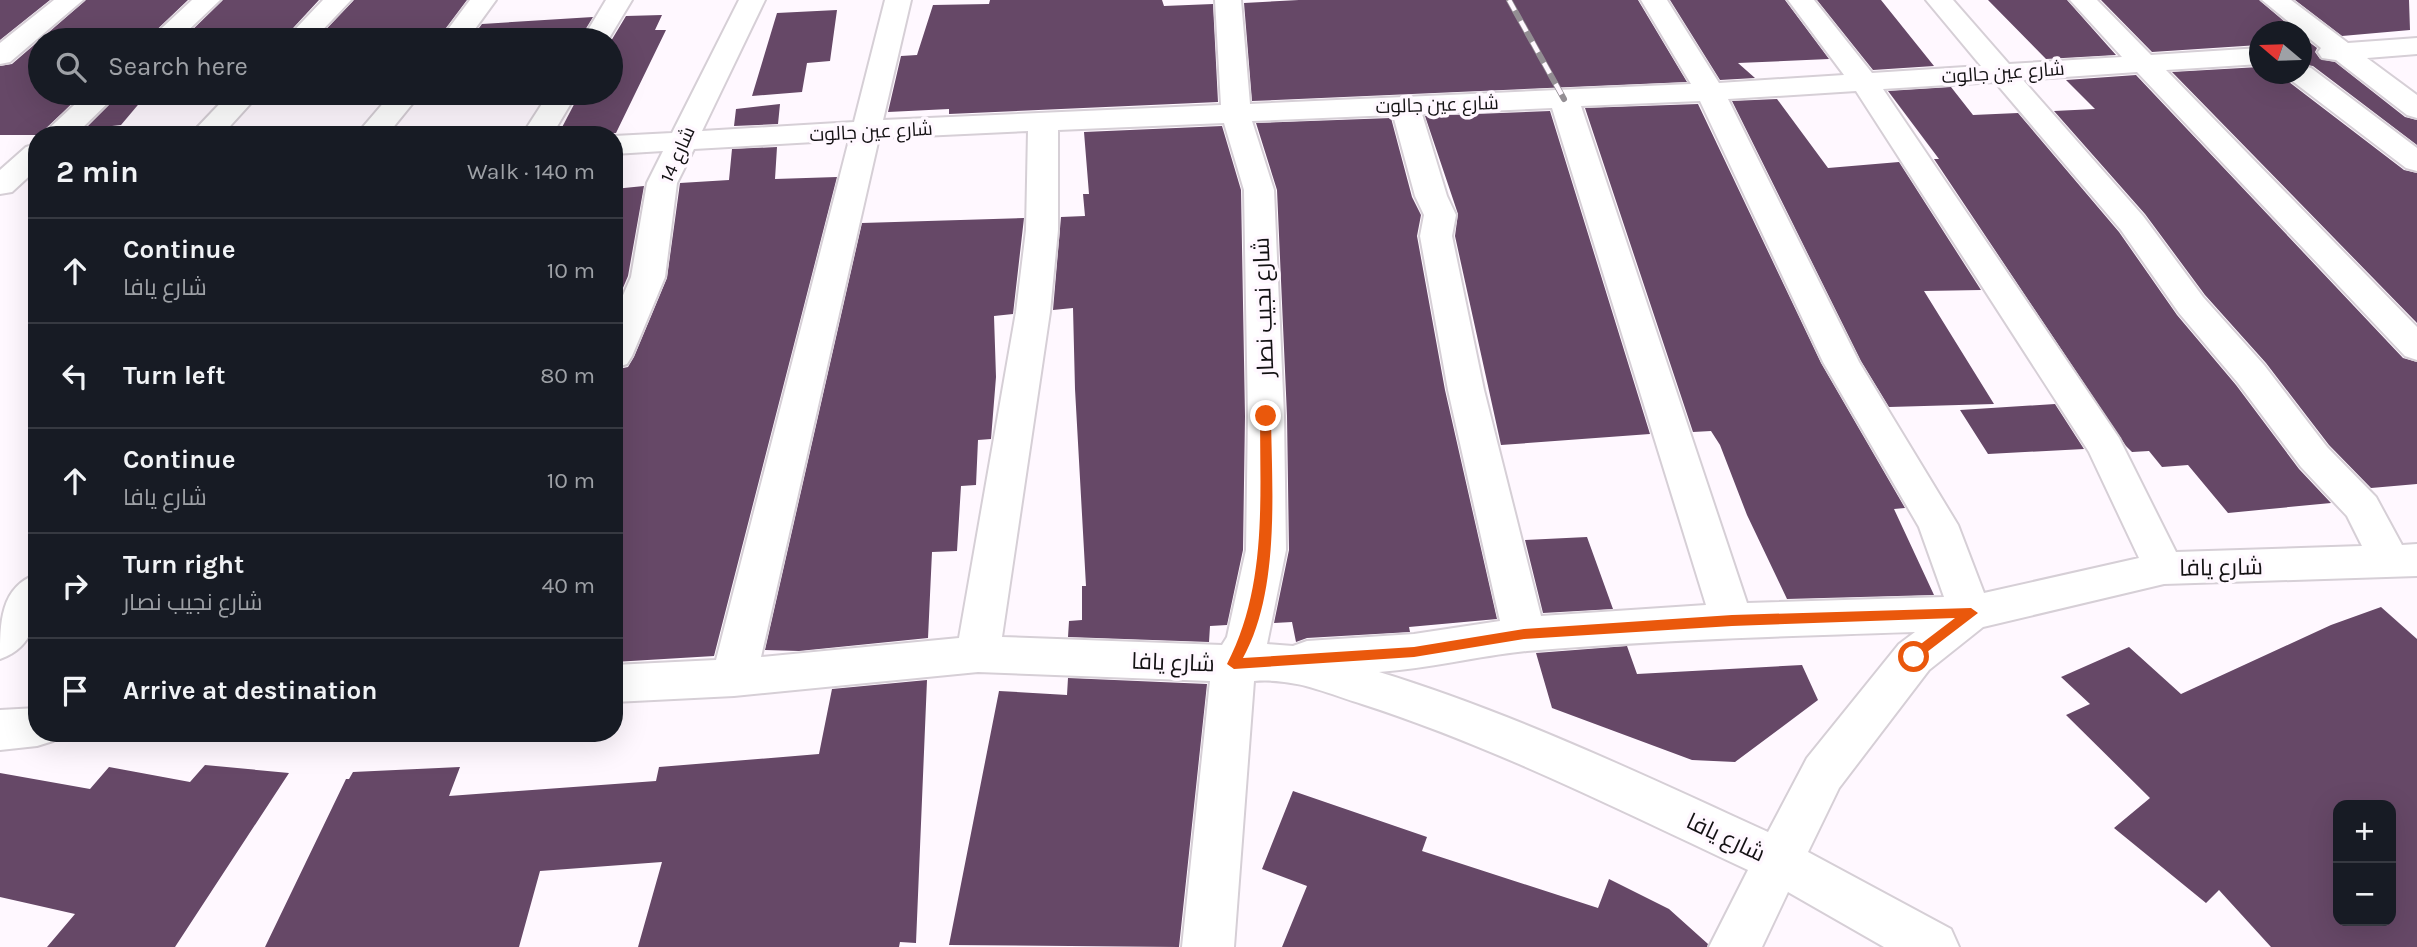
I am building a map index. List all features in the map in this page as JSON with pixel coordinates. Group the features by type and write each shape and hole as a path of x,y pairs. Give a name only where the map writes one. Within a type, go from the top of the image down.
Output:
{"street":[{"path":"34,28 70,0"},
{"path":"176,28 207,0"},
{"path":"310,28 338,0"},
{"path":"462,28 482,0"},
{"path":"602,28 620,0"},
{"name":"شارع 14","path":"623,335 648,278 662,183 752,0"},
{"path":"734,678 898,0"},
{"name":"شارع نجيب نصار","path":"1208,947 1234,664 1248,639 1266,550 1259,190 1236,115 1228,0"},
{"path":"1284,661 1414,652 1524,634 1732,621 1971,613 1938,525 1841,362 1710,92 1654,0"},
{"path":"1801,0 1865,83 2106,448 2164,568"},
{"path":"1939,0 2132,223 2191,305 2251,374 2314,457 2362,507 2404,561"},
{"path":"2083,0 2417,348"},
{"path":"2275,0 2417,109"},
{"path":"0,55 28,33"},
{"path":"2312,53 2417,46"},
{"name":"شارع عين جالوت","path":"623,144 867,130 1710,92 2145,62 2249,57"},
{"path":"2312,82 2417,162"},
{"path":"1564,99 1587,174 1606,218 1619,270 1732,621"},
{"path":"67,126 91,105"},
{"path":"214,126 234,105"},
{"path":"379,126 397,105"},
{"path":"543,126 556,105"},
{"path":"1405,105 1431,196 1440,215 1436,236 1466,390 1524,634"},
{"path":"978,654 1033,312 1042,230 1043,123"},
{"path":"0,185 28,161"},
{"path":"0,185 28,183"},
{"name":"شارع يافا","path":"1777,860 1824,773 1874,706 1914,657 1971,613 2164,568 2404,561"},
{"path":"0,640 28,602"},
{"name":"شارع يافا","path":"623,684 734,678 978,654 1234,664 1284,661 1418,702 1591,774 1777,860 1933,947"},
{"path":"0,730 28,728"},
{"path":"1735,947 1777,860"}],"building":[{"path":"0,0 50,0 0,40"},
{"path":"86,0 188,0 159,28 54,28"},
{"path":"223,0 319,0 293,28 194,28"},
{"path":"354,0 467,0 446,28 327,28"},
{"path":"990,0 1162,0 1164,6 1213,4 1218,102 949,114 949,109 888,112 901,56 917,55 933,5 989,4"},
{"path":"1299,0 1638,0 1687,82 1252,101 1244,3"},
{"path":"1670,0 1785,0 1829,59 1738,63 1755,78 1720,80"},
{"path":"1817,0 1881,0 1934,66 1873,70"},
{"path":"1988,0 2067,0 2116,55 2046,59"},
{"path":"2101,0 2259,0 2284,21 2249,21 2249,46 2152,52"},
{"path":"2295,0 2409,0 2410,30 2342,36"},
{"path":"837,10 830,61 807,63 802,92 752,96 777,13"},
{"path":"662,15 655,30 666,30 619,126 563,126 574,105 623,105 623,28 619,28 626,16"},
{"path":"593,17 586,28 479,28 482,24"},
{"path":"2312,44 2317,48 2315,52 2320,59 2335,62 2405,117 2417,120 2417,145 2313,66"},
{"path":"28,50 28,105 70,105 48,126 28,126 28,135 0,135 0,66 12,64"},
{"path":"2249,68 2249,84 2292,84 2404,170 2417,173 2417,323 2172,72"},
{"path":"2136,75 2403,358 2417,362 2417,484 2371,488 2329,445 2266,363 2205,295 2145,214 2054,111 2095,109 2066,80"},
{"path":"1951,87 1973,115 2018,113 2119,232 2177,315 2236,385 2299,469 2331,503 2228,513 2188,465 2162,467 2149,451 2132,452 2126,446 1934,159 1939,159 1888,91"},
{"path":"1777,99 1828,168 1899,162 1981,290 1924,291 1994,404 1889,407 1861,361 1732,101"},
{"path":"780,104 778,124 734,126 736,109"},
{"path":"1698,104 1821,363 1905,508 1894,509 1934,595 1787,599 1747,515 1720,445 1711,431 1693,432 1585,108"},
{"path":"109,105 138,105 121,125 88,126"},
{"path":"1550,111 1650,434 1501,445 1455,236 1458,214 1425,116"},
{"path":"1391,118 1412,197 1421,215 1417,236 1445,390 1497,619 1409,627 1410,632 1307,638 1296,642 1292,622 1274,623 1289,550 1287,416 1277,190 1256,123"},
{"path":"1222,126 1241,190 1245,416 1243,550 1227,625 1210,626 1209,642 1068,637 1069,621 1082,620 1082,586 1086,586 1073,308 1053,310 1061,217 1085,216 1083,194 1089,194 1084,132"},
{"path":"777,147 775,179 837,177 714,656 623,661 623,368 628,367 634,357 667,278 680,183 729,180 732,149"},
{"path":"644,186 628,276 623,288 623,188"},
{"path":"1024,218 1013,314 994,316 996,377 991,439 978,440 976,485 961,486 957,551 932,552 928,638 799,651 765,650 862,223"},
{"path":"2055,404 2084,449 1988,454 1960,410"},
{"path":"1587,537 1613,609 1543,613 1525,540"},
{"path":"2381,607 2417,639 2417,947 2271,947 2219,890 2206,903 2114,828 2150,798 2066,715 2090,704 2061,677 2129,647 2181,694 2331,625"},
{"path":"1627,646 1637,674 1802,665 1818,700 1735,762 1692,760 1552,708 1536,653"},
{"path":"1068,678 1207,684 1179,947 949,945 999,691 1067,695"},
{"path":"927,680 916,943 900,942 899,947 638,947 662,862 540,871 519,947 265,947 346,779 349,779 353,772 460,767 449,796 656,781 659,767 819,754 832,689"},
{"path":"205,765 289,773 175,947 47,947 75,914 0,897 0,773 90,789 109,767 190,782"},
{"path":"1293,791 1427,837 1422,851 1598,908 1609,879 1669,909 1708,944 1707,947 1282,947 1307,886 1262,869"}],"railway":[{"path":"1509,0 1564,99"}],"route":[{"path":"1266,416 1266,550 1248,639 1234,664 1414,652 1524,634 1732,621 1971,613 1914,657"}]}
